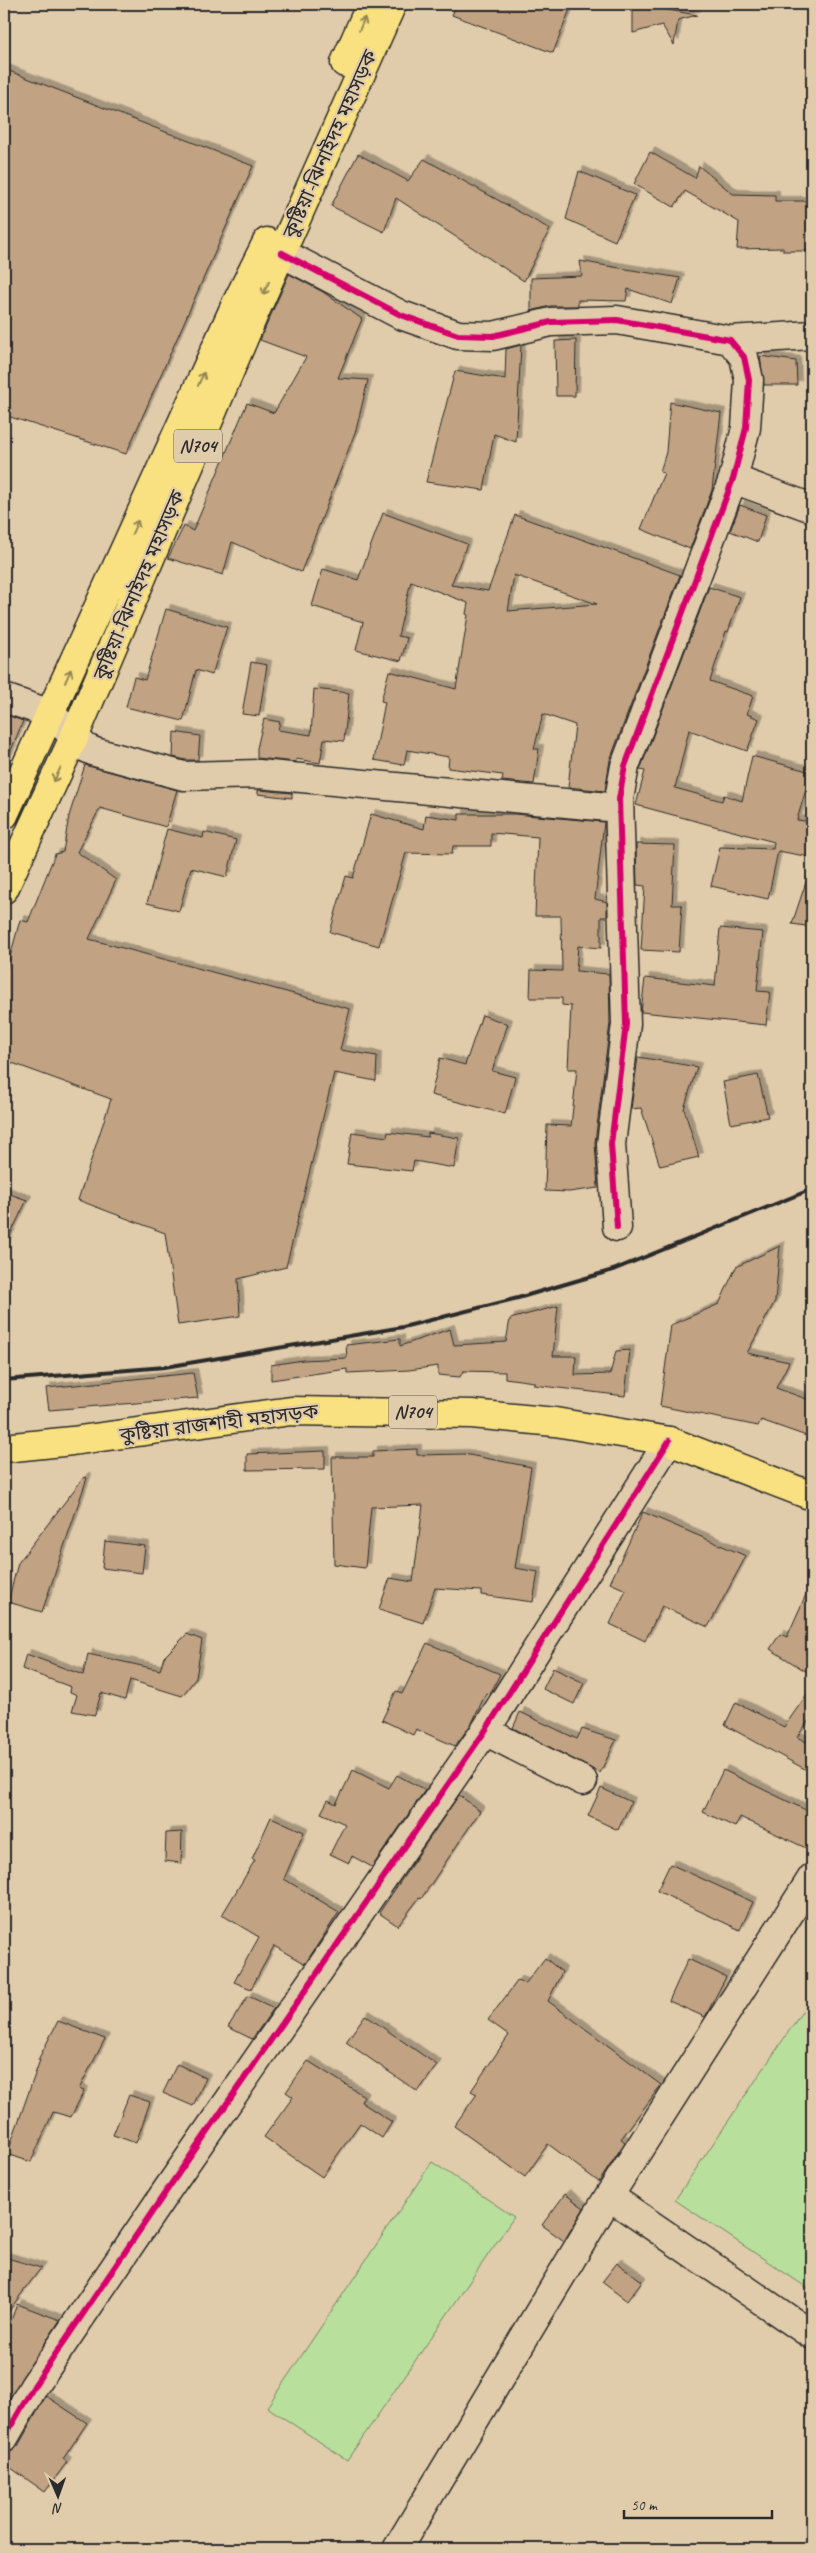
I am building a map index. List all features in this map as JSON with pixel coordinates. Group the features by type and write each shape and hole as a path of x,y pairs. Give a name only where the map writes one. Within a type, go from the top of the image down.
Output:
{"highway":[{"name":"কুষ্টিয়া-ঝিনাইদহ মহাসড়ক","path":"4,887 75,735 254,314 282,253 355,64 371,4"},
{"name":"কুষ্টিয়া-ঝিনাইদহ মহাসড়ক","path":"4,815 236,304 355,64 392,4"},
{"name":"কুষ্টিয়া রাজশাহী মহাসড়ক","path":"4,1448 72,1441 290,1411 322,1410 472,1414 555,1422 668,1441 812,1496"}],"street":[{"path":"282,253 400,315 458,334 493,336 551,322 617,320 730,340 812,335"},
{"path":"617,1227 612,1144 626,1024 619,808 625,766 733,479 746,428 749,380 744,357 730,340"},
{"path":"733,479 812,508"},
{"path":"4,698 51,714 75,735 86,748 95,752 184,776 259,774 619,808"},
{"path":"4,2438 50,2361 259,2054 485,1731 668,1441"},
{"path":"485,1731 583,1781"},
{"path":"396,2549 609,2196 812,1878"},
{"path":"609,2196 812,2335"}],"green space":[{"path":"812,1997 812,2291 675,2200"},
{"path":"432,2162 514,2217 347,2460 267,2407"}],"building":[{"path":"457,4 572,4 553,53 452,15"},
{"path":"633,4 697,15 678,20 674,45 662,25 633,33"},
{"path":"4,69 253,166 126,454 4,415"},
{"path":"650,152 695,178 699,166 733,194 775,195 775,201 812,201 812,251 783,251 783,248 737,249 739,222 685,191 674,207 634,184"},
{"path":"358,154 408,181 424,159 550,229 524,281 396,198 384,232 331,206"},
{"path":"579,171 635,195 615,241 566,219"},
{"path":"580,261 680,278 672,304 628,289 626,301 578,300 578,306 550,306 531,311 531,278 582,276"},
{"path":"289,274 323,292 362,319 338,378 368,380 356,430 301,572 232,542 223,575 168,558 184,526 193,531 247,403 274,413 306,357 260,340"},
{"path":"576,340 575,396 556,396 555,341"},
{"path":"521,345 516,442 494,434 484,490 426,482 455,371 505,379 506,349"},
{"path":"760,356 796,361 797,385 764,385"},
{"path":"670,402 721,413 712,490 690,549 641,529 664,473 660,472 666,452"},
{"path":"740,505 766,515 758,542 730,531"},
{"path":"383,513 467,544 451,585 488,591 515,515 680,575 610,760 605,791 568,787 575,725 543,714 534,749 539,749 534,784 502,781 503,775 448,768 449,757 407,750 404,765 374,760 385,702 381,701 389,671 456,689 468,615 466,614 468,603 411,581 398,636 407,638 401,661 356,650 363,622 312,606 323,569 358,580","holes":["514,575 597,604 508,611"]},
{"path":"709,587 740,597 728,632 726,631 710,681 753,696 747,714 759,719 747,751 689,730 675,788 722,801 724,795 742,801 752,756 811,772 797,820 812,822 810,857 778,851 768,899 711,886 720,847 773,849 774,842 636,805 645,771 640,770"},
{"path":"166,609 227,627 212,675 196,670 183,721 126,707 134,677 145,680"},
{"path":"251,662 267,665 259,716 242,714"},
{"path":"314,689 349,693 344,741 324,739 320,763 296,759 296,762 257,758 257,748 264,719 280,722 278,730 311,735"},
{"path":"4,714 23,721 4,767"},
{"path":"174,732 200,736 198,760 173,757"},
{"path":"85,765 177,790 166,827 100,808 77,852 116,880 89,939 350,1009 340,1050 377,1056 376,1081 334,1073 286,1267 238,1279 240,1316 178,1325 165,1233 78,1200 111,1099 4,1060 4,979 20,920 28,922 55,854 63,852 69,816"},
{"path":"258,790 292,793 292,798 258,794"},
{"path":"371,814 424,829 426,815 459,820 459,814 514,814 604,822 595,899 607,902 607,917 601,917 601,948 578,946 576,971 609,974 610,1023 595,1142 598,1188 569,1192 545,1191 547,1125 571,1126 577,1069 568,1069 571,1006 562,1005 562,998 530,998 531,970 562,971 561,916 535,916 538,837 491,833 491,846 453,846 452,854 406,853 379,946 330,932 346,876 353,878"},
{"path":"167,829 203,838 204,832 236,840 227,877 191,868 179,911 147,903"},
{"path":"636,844 675,845 672,905 682,905 679,952 641,950 645,886 637,885"},
{"path":"809,873 812,874 812,927 792,924"},
{"path":"720,928 763,932 757,991 770,992 766,1025 641,1012 645,978 715,986"},
{"path":"482,1015 508,1024 492,1071 515,1077 505,1114 431,1095 440,1058 465,1065"},
{"path":"638,1057 697,1067 684,1109 699,1157 660,1166 641,1108 631,1109"},
{"path":"758,1075 768,1117 731,1124 723,1082"},
{"path":"352,1132 387,1137 388,1132 428,1137 428,1133 459,1138 454,1168 414,1161 412,1171 347,1164"},
{"path":"4,1192 27,1200 4,1247"},
{"path":"780,1246 775,1301 747,1353 789,1362 776,1388 812,1401 812,1438 761,1420 758,1426 660,1406 671,1325 719,1304 736,1267"},
{"path":"558,1306 553,1356 576,1356 575,1375 610,1374 616,1351 630,1350 625,1396 534,1385 534,1382 505,1378 505,1372 463,1371 460,1377 438,1375 438,1366 409,1370 347,1373 347,1369 271,1380 271,1365 303,1360 347,1358 346,1345 400,1339 400,1346 450,1329 454,1345 506,1342 510,1319"},
{"path":"193,1373 198,1398 49,1410 46,1388"},
{"path":"417,1449 417,1455 464,1454 531,1467 515,1568 538,1572 533,1602 481,1595 481,1591 435,1588 423,1623 379,1609 390,1578 413,1582 423,1505 371,1507 365,1568 334,1564 332,1457 373,1457 373,1451"},
{"path":"325,1451 325,1469 247,1470 247,1454"},
{"path":"84,1477 87,1478 42,1612 8,1602 18,1563"},
{"path":"643,1512 746,1556 708,1627 662,1606 645,1641 610,1624 626,1590 610,1583"},
{"path":"105,1541 145,1546 142,1573 102,1568"},
{"path":"812,1581 812,1675 770,1649 780,1634 787,1637"},
{"path":"187,1634 202,1640 196,1678 182,1696 130,1680 125,1700 101,1693 95,1715 72,1711 77,1695 70,1692 71,1687 22,1669 26,1654 83,1675 88,1654 160,1670 164,1657"},
{"path":"427,1643 500,1674 490,1694 486,1693 472,1723 455,1746 416,1729 413,1735 382,1720 396,1691 402,1694"},
{"path":"553,1668 584,1683 574,1704 543,1689"},
{"path":"812,1687 812,1716 797,1737 812,1745 812,1773 725,1725 736,1702 784,1727"},
{"path":"520,1712 577,1739 582,1729 616,1740 600,1773 513,1728"},
{"path":"353,1770 389,1788 397,1775 425,1790 372,1867 352,1856 349,1863 330,1854 345,1824 321,1813 328,1800 336,1804"},
{"path":"723,1770 812,1813 812,1839 808,1849 740,1817 735,1827 703,1812"},
{"path":"601,1788 631,1802 618,1830 588,1816"},
{"path":"459,1795 480,1811 421,1899 419,1898 398,1926 379,1913"},
{"path":"271,1817 304,1832 284,1879 339,1912 305,1964 274,1946 251,1989 234,1982 259,1937 222,1915 255,1860 252,1859"},
{"path":"182,1832 181,1863 165,1861 166,1833"},
{"path":"670,1864 753,1902 740,1930 657,1891"},
{"path":"545,1958 562,1972 548,2001 661,2085 621,2139 625,2142 599,2182 548,2144 525,2177 454,2126 477,2094 471,2091 509,2035 488,2020 518,1980 525,1984"},
{"path":"688,1959 726,1977 705,2017 669,2001"},
{"path":"248,1996 274,2008 252,2039 228,2027"},
{"path":"365,2015 437,2065 418,2092 346,2042"},
{"path":"58,2021 105,2039 79,2089 84,2091 71,2117 53,2112 31,2162 7,2154 40,2060 38,2060"},
{"path":"308,2061 364,2096 361,2102 392,2122 382,2138 360,2123 322,2177 264,2137 293,2097 286,2092"},
{"path":"177,2064 206,2078 193,2106 163,2093"},
{"path":"129,2095 150,2102 136,2143 113,2135"},
{"path":"565,2194 584,2208 564,2241 542,2225"},
{"path":"4,2257 41,2268 4,2317"},
{"path":"617,2263 642,2281 627,2301 602,2282"},
{"path":"17,2304 60,2320 4,2407 4,2340"},
{"path":"46,2396 87,2423 63,2459 67,2462 45,2492 4,2463 4,2454 11,2452 18,2446"}],"railway":[{"path":"4,1380 165,1367 403,1327 518,1298 613,1270 812,1189"}],"cycle path":[{"path":"282,253 401,315 458,335 493,336 551,322 617,320 730,340 744,357 749,380 746,428 733,479 625,766 619,799 626,1024 611,1144 617,1227"},
{"path":"4,2438 34,2386 167,2190 485,1731 669,1441"}]}
